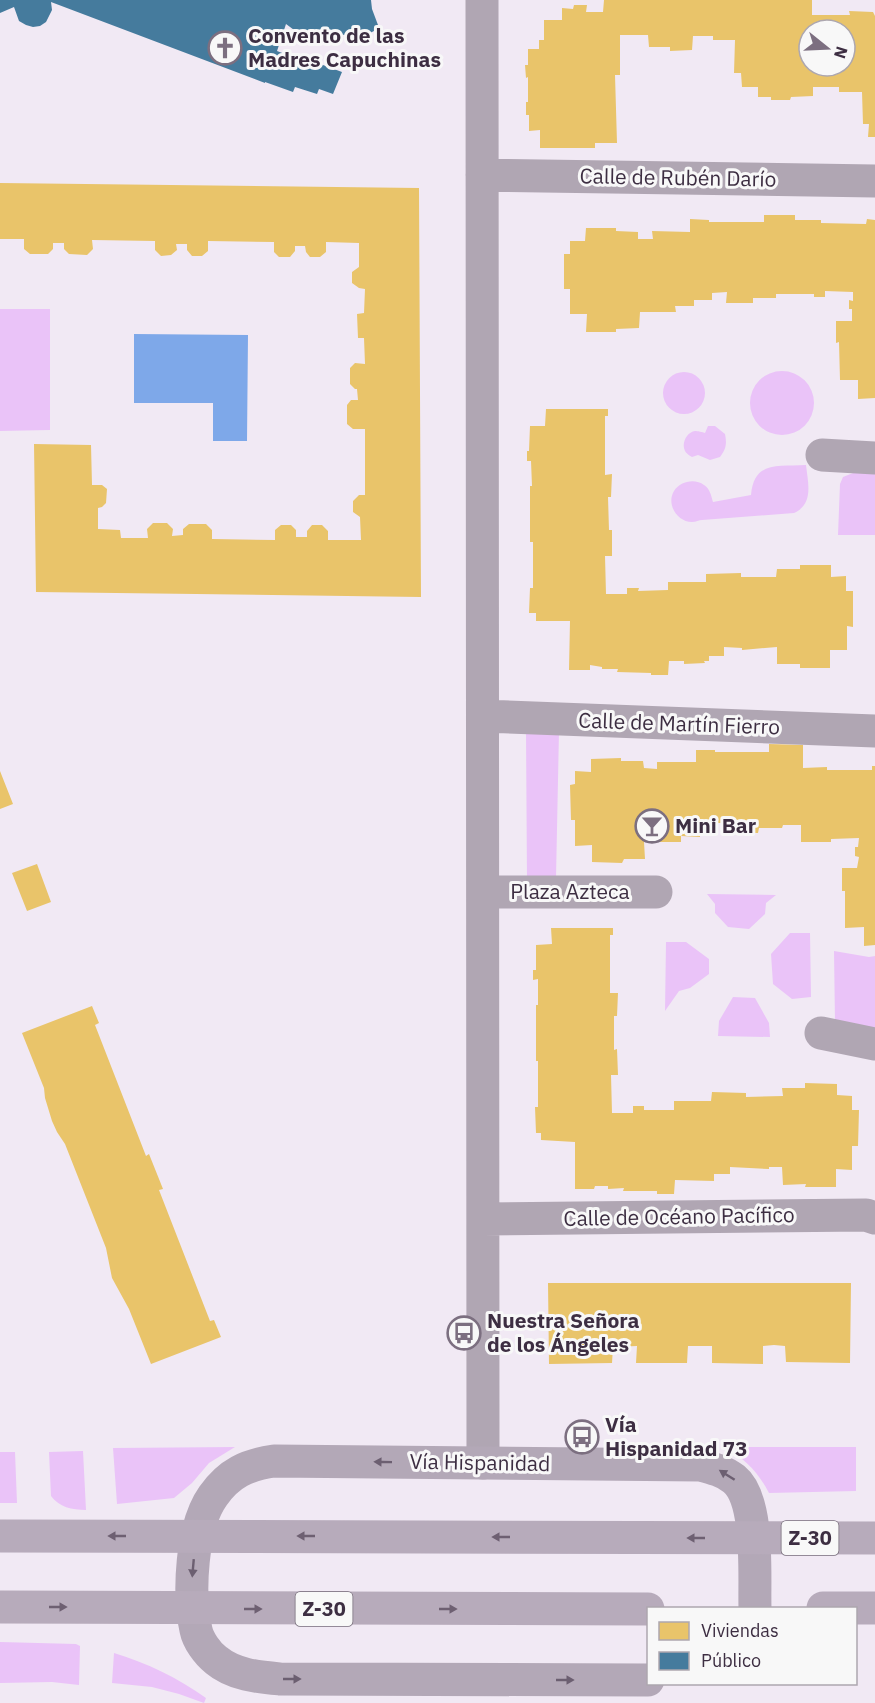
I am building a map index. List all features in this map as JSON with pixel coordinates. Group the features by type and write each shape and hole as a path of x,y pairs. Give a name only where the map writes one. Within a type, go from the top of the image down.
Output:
{"highway":[{"name":"Z-30","path":"0,1536 875,1538"},
{"name":"Z-30","path":"0,1607 647,1609"},
{"path":"857,1608 875,1608"}],"main road":[{"name":"Vía Hispanidad","path":"647,1680 280,1679 234,1671 215,1659 204,1647 196,1632 192,1574 202,1518 212,1497 225,1482 239,1471 255,1464 274,1461 700,1465 718,1469 735,1480 745,1492 751,1512 754,1538 755,1607"},
{"path":"234,1671 263,1703"},
{"path":"480,1703 507,1680"}],"street":[{"path":"482,0 483,1463"},
{"name":"Calle de Rubén Darío","path":"482,175 875,181"},
{"path":"822,455 875,458"},
{"name":"Calle de Martín Fierro","path":"483,716 875,731"},
{"name":"Plaza Azteca","path":"483,892 656,892"},
{"path":"820,1033 875,1044"},
{"name":"Calle de Océano Pacífico","path":"483,1219 866,1215 875,1218"}],"shaded area":[{"path":"0,309 50,309 50,430 0,431"},
{"path":"776,371 788,371 805,380 812,391 814,403 812,415 805,426 788,435 776,435 764,430 755,421 750,409 750,397 755,385 764,376"},
{"path":"684,372 699,378 705,393 699,408 684,414 669,408 663,393 669,378"},
{"path":"708,426 715,426 725,434 724,451 720,457 710,460 698,455 692,457 685,451 686,438 695,431 705,433"},
{"path":"806,465 807,499 805,504 794,513 692,522 678,516 672,507 674,491 684,483 692,481 704,485 709,490 713,502 751,495 757,476 769,468"},
{"path":"853,473 875,473 875,535 838,535 840,484 843,477"},
{"path":"559,731 556,878 527,881 526,732"},
{"path":"707,894 776,895 766,903 765,914 749,929 728,927 715,913 715,904"},
{"path":"790,933 810,933 811,997 792,999 773,984 771,954"},
{"path":"666,942 686,942 709,959 709,974 690,988 679,991 665,1011"},
{"path":"834,951 875,956 875,1037 835,1022"},
{"path":"733,997 755,998 769,1023 770,1037 718,1036 719,1021"},
{"path":"235,1447 209,1463 192,1483 174,1498 117,1504 113,1448"},
{"path":"725,1447 856,1447 856,1491 769,1493 750,1467"},
{"path":"83,1451 86,1510 66,1507 51,1496 49,1452"},
{"path":"0,1452 15,1452 17,1503 0,1503"},
{"path":"0,1642 80,1646 79,1685 52,1682 0,1683"},
{"path":"114,1653 150,1666 173,1678 206,1698 204,1703 152,1687 112,1683"}],"water":[{"path":"134,334 248,335 247,441 213,441 213,403 134,403"}],"building: Viviendas":[{"path":"604,0 812,0 812,15 850,15 849,11 873,12 875,16 875,137 868,137 869,124 863,124 862,92 839,92 839,87 813,87 813,96 791,97 790,100 771,100 771,97 758,97 758,87 742,87 741,73 734,73 735,40 713,40 713,36 693,36 692,50 670,51 670,47 649,47 648,35 620,35 620,75 615,75 617,143 595,143 595,148 540,148 540,130 529,131 529,115 526,115 528,77 526,78 525,65 528,65 528,49 539,49 539,40 544,40 544,20 562,20 562,8 573,9 574,5 587,5 586,12 603,12"},
{"path":"0,183 419,188 421,597 36,592 34,444 91,445 92,485 102,485 107,489 106,503 98,508 98,529 120,530 121,538 148,538 147,529 153,523 167,523 173,529 172,536 183,535 183,529 189,524 206,524 212,530 212,539 275,540 275,530 281,525 291,525 296,530 296,537 307,537 307,531 312,525 322,525 328,531 328,540 361,540 360,517 353,512 353,501 359,495 365,495 365,429 353,429 347,424 347,405 351,400 358,400 357,389 350,384 350,368 355,363 365,364 364,338 358,338 357,314 364,313 365,289 352,283 352,272 359,267 359,243 326,242 326,252 320,257 310,257 305,246 295,246 295,251 290,257 279,257 274,252 274,242 208,241 208,251 202,256 192,256 187,250 187,244 176,244 177,250 171,255 161,256 155,250 155,241 92,240 93,249 87,255 69,254 64,249 64,243 53,243 53,249 48,254 30,254 24,249 24,239 0,239"},
{"path":"764,215 795,215 795,220 821,220 821,223 866,224 867,219 875,220 875,398 858,399 858,380 840,380 836,321 852,321 849,300 853,301 853,292 825,291 825,297 814,297 814,294 776,294 776,298 753,298 753,303 726,303 727,292 712,293 712,300 694,300 694,306 675,306 676,312 640,312 639,328 616,329 616,332 586,332 587,314 570,314 570,289 564,289 564,254 570,254 570,241 585,241 586,228 616,228 616,231 638,232 638,239 653,239 652,231 690,232 690,219 709,220 709,222 764,222"},
{"path":"546,409 608,409 608,416 605,416 605,475 612,474 611,497 608,497 612,556 605,556 606,594 627,594 627,588 639,588 638,591 668,590 668,582 706,582 706,574 741,573 741,577 776,577 777,569 800,569 800,565 831,565 831,577 846,576 846,591 853,591 853,627 847,626 847,650 830,650 830,668 800,668 800,664 777,664 777,647 742,650 742,648 724,647 724,656 709,656 709,661 704,661 705,663 684,664 684,661 669,661 668,675 617,672 618,669 602,669 602,667 590,665 590,670 569,670 570,621 536,621 536,613 529,613 530,588 533,588 533,542 530,542 531,461 527,461 527,451 529,451 530,426 545,426"},
{"path":"769,744 803,745 803,768 872,770 872,766 875,766 875,945 864,946 864,927 845,928 845,891 842,891 842,868 857,868 859,857 855,856 855,847 858,847 859,838 831,839 831,842 801,842 801,825 759,828 758,833 732,833 732,823 718,823 717,830 700,830 700,837 681,836 681,842 644,842 645,859 624,859 622,863 592,862 592,845 575,846 575,820 571,820 570,785 575,784 575,771 591,772 591,759 621,758 621,761 643,761 644,768 657,769 657,762 696,762 696,750 769,752"},
{"path":"0,771 13,804 0,809"},
{"path":"37,864 51,902 27,911 12,873"},
{"path":"551,928 613,928 613,935 610,935 610,993 618,993 617,1016 614,1016 614,1050 617,1049 618,1075 611,1075 612,1113 633,1113 633,1106 644,1106 644,1110 674,1110 674,1101 711,1101 712,1092 746,1093 746,1097 783,1096 782,1088 805,1088 805,1083 837,1084 837,1095 852,1096 852,1110 859,1110 858,1146 852,1146 852,1170 836,1169 836,1187 805,1187 806,1184 783,1185 782,1167 769,1167 769,1169 730,1167 730,1174 714,1174 714,1181 675,1180 674,1194 657,1194 657,1191 623,1191 624,1188 608,1189 608,1186 575,1189 575,1142 541,1140 541,1133 536,1133 538,979 533,980 533,970 536,970 536,945 552,944"},
{"path":"92,1006 99,1023 95,1025 146,1156 149,1154 163,1189 159,1190 210,1321 214,1320 221,1337 151,1364 129,1309 112,1278 106,1248 65,1144 52,1121 44,1088 22,1033"},
{"path":"548,1283 851,1283 850,1363 786,1362 785,1346 774,1345 763,1346 763,1364 712,1363 712,1346 688,1346 687,1363 636,1363 637,1346 613,1347 612,1363 549,1364"}],"building: Público":[{"name":"Convento de las Madres Capuchinas","path":"0,0 371,0 378,25 376,30 370,33 363,30 350,35 319,34 318,43 313,44 286,24 277,51 342,72 333,94 319,89 317,94 295,87 293,92 265,83 51,2 52,10 46,22 40,26 26,25 19,21 14,7 0,13"}],"place":[{"name":"Convento de las Madres Capuchinas","path":"225,48"},
{"name":"Mini Bar","path":"652,826"},
{"name":"Nuestra Señora de los Ángeles","path":"464,1333"},
{"name":"Vía Hispanidad 73","path":"582,1437"}]}
